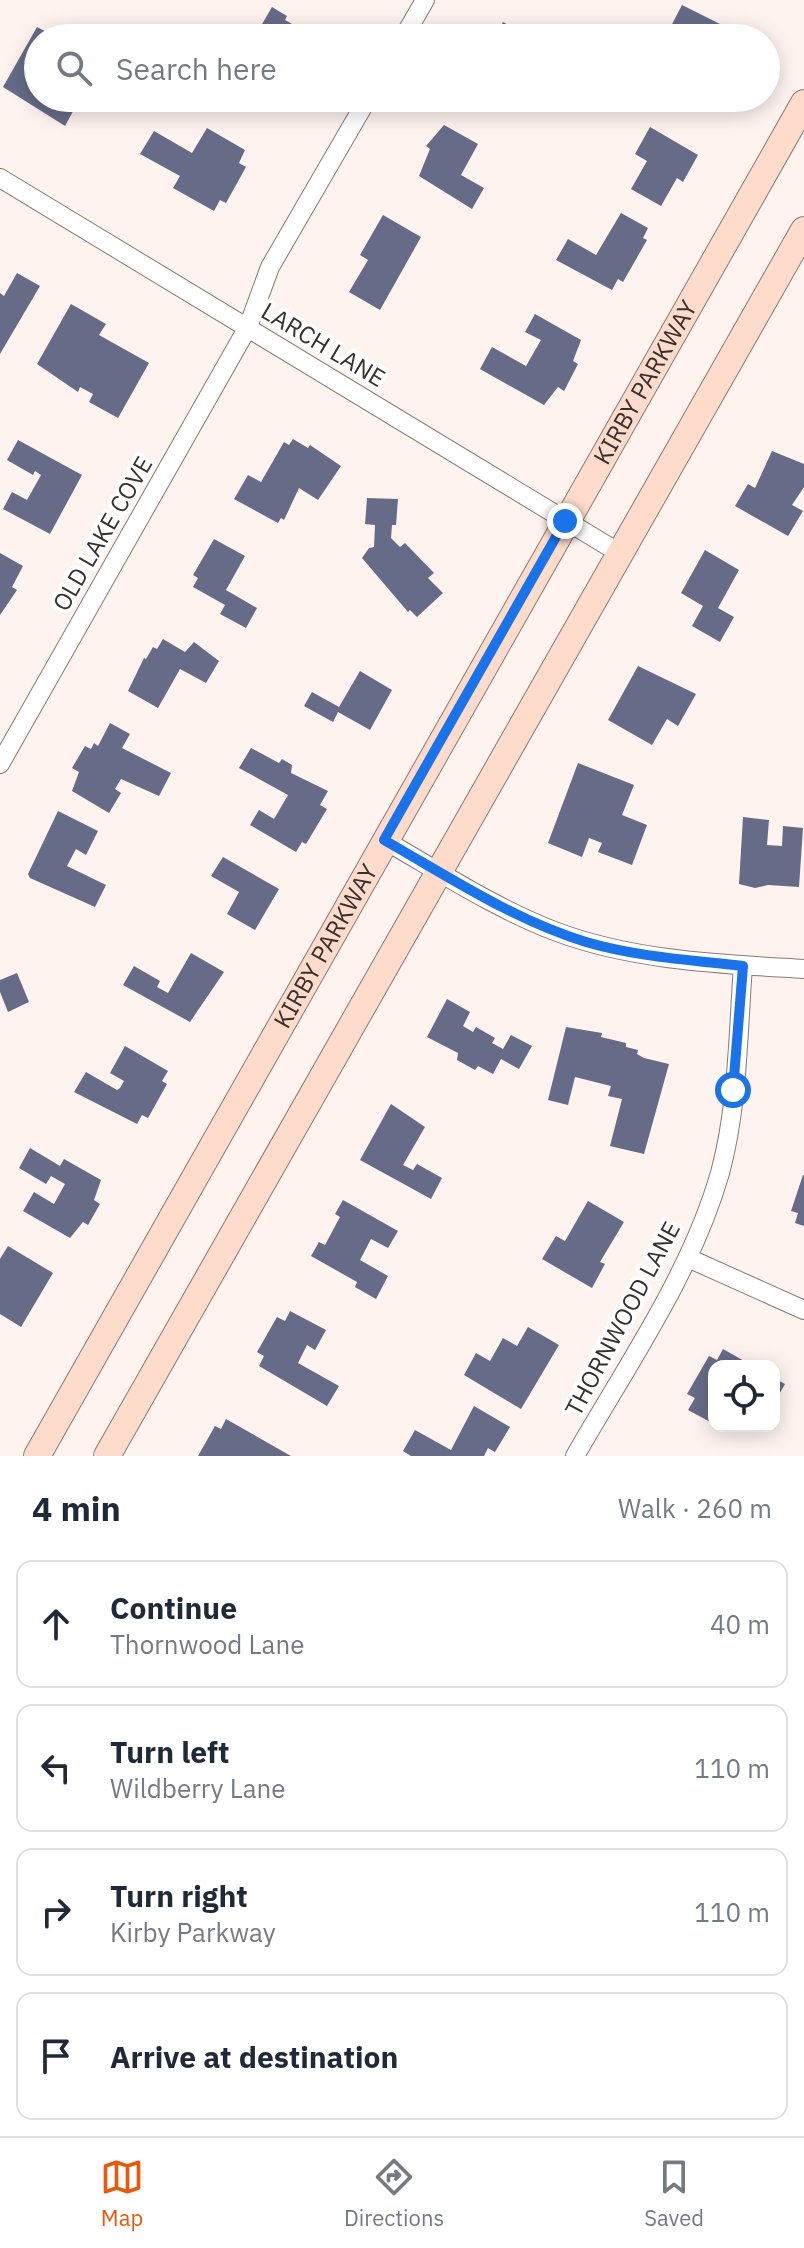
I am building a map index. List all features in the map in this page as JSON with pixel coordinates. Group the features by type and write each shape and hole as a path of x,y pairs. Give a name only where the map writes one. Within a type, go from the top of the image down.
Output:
{"main road":[{"name":"KIRBY PARKWAY","path":"37,1456 804,103"},
{"path":"107,1456 804,230"}],"street":[{"path":"411,24 425,0"},
{"name":"OLD LAKE COVE","path":"0,764 248,327 270,267 360,112"},
{"name":"LARCH LANE","path":"0,178 621,554"},
{"path":"384,840 524,917 587,942 654,956 804,969"},
{"name":"THORNWOOD LANE","path":"575,1456 688,1258 710,1202 726,1142 743,966"},
{"path":"688,1258 804,1310"}],"building":[{"path":"682,5 720,24 672,24"},
{"path":"272,7 287,16 285,20 292,24 262,24"},
{"path":"24,50 24,100 3,87"},
{"path":"43,112 73,112 65,126"},
{"path":"444,125 478,144 461,175 484,188 472,209 419,176 430,149 426,146"},
{"path":"650,127 698,155 683,182 677,178 661,206 631,189 647,161 635,154"},
{"path":"207,128 245,150 239,163 246,167 226,203 220,200 214,211 173,188 180,176 140,154 154,131 192,153"},
{"path":"621,213 648,228 643,238 647,240 623,282 618,279 612,290 556,260 568,239 596,255"},
{"path":"383,215 421,237 380,310 349,292 368,260 360,255"},
{"path":"17,273 40,286 0,354 0,293 4,296"},
{"path":"71,304 106,324 99,335 149,363 118,418 89,402 93,394 80,387 78,392 37,364"},
{"path":"535,314 581,340 573,361 578,364 564,391 558,387 544,405 480,369 492,347 526,366 541,340 525,332"},
{"path":"293,439 308,448 310,445 341,466 318,500 299,488 284,520 281,518 278,523 234,499 248,475 261,482 284,442 289,445"},
{"path":"18,440 82,475 50,534 3,509 12,492 27,500 41,475 35,471 33,475 7,460"},
{"path":"772,451 804,464 804,487 792,505 803,511 788,536 735,506 748,484 755,488"},
{"path":"367,498 398,499 396,525 392,525 391,538 400,547 405,543 434,573 428,578 443,593 417,617 410,610 408,612 362,558 369,548 374,547 375,525 365,524"},
{"path":"214,539 245,556 226,590 257,608 246,628 220,614 225,605 193,587 198,578 193,575"},
{"path":"705,550 739,570 718,608 734,617 720,642 692,626 703,606 681,593"},
{"path":"0,553 23,566 12,587 17,590 0,615"},
{"path":"163,639 185,652 194,642 219,661 206,683 180,669 158,708 128,691 144,658 153,647 157,649"},
{"path":"638,666 696,694 678,726 667,719 652,745 608,720"},
{"path":"360,671 392,690 370,730 338,712 333,722 304,706 312,692 339,707"},
{"path":"110,723 130,734 122,748 171,773 159,796 121,779 115,789 121,793 109,813 72,791 79,772 72,768 85,746 91,749 94,743 98,746"},
{"path":"251,748 279,763 282,759 292,765 291,773 328,791 320,805 327,809 306,844 302,842 296,852 250,825 259,810 274,819 288,795 239,768"},
{"path":"578,763 634,785 622,815 647,825 632,865 598,852 602,843 589,838 582,857 548,843"},
{"path":"58,811 98,831 86,855 76,849 67,866 106,885 95,907 30,878 28,874"},
{"path":"743,817 769,820 767,845 782,846 783,826 803,828 799,887 768,885 755,888 739,884"},
{"path":"223,857 279,889 255,930 227,914 239,892 211,876"},
{"path":"191,953 224,972 190,1022 123,985 134,966 160,981 157,987 168,993"},
{"path":"17,973 29,1002 8,1012 0,992 0,980"},
{"path":"447,999 470,1012 463,1026 473,1032 476,1027 495,1038 492,1043 503,1049 511,1035 532,1046 519,1069 501,1059 493,1074 478,1066 475,1070 457,1060 458,1053 427,1037"},
{"path":"566,1027 602,1033 601,1037 626,1043 626,1047 638,1050 637,1054 644,1058 669,1064 644,1154 610,1146 622,1099 608,1096 611,1086 575,1077 568,1105 548,1100"},
{"path":"125,1046 168,1071 162,1081 167,1084 148,1118 142,1115 137,1124 74,1092 86,1072 117,1090 120,1088 124,1081 110,1073"},
{"path":"391,1104 425,1127 403,1165 413,1170 417,1164 442,1178 431,1199 360,1160"},
{"path":"30,1148 60,1166 64,1159 101,1180 94,1200 100,1204 88,1225 83,1222 70,1238 23,1211 34,1192 54,1204 65,1184 51,1176 46,1184 19,1168"},
{"path":"803,1175 804,1226 795,1223 798,1213 791,1211"},
{"path":"343,1200 398,1231 388,1248 371,1239 360,1260 388,1276 376,1299 355,1287 357,1282 311,1256 319,1242 325,1245 340,1217 335,1214"},
{"path":"588,1201 624,1222 600,1262 605,1264 592,1288 542,1259 556,1236 565,1241"},
{"path":"8,1246 53,1273 21,1327 0,1314 0,1259"},
{"path":"290,1311 326,1330 315,1350 307,1345 298,1363 339,1386 327,1406 259,1366 264,1356 257,1352 277,1317 285,1321"},
{"path":"528,1327 559,1345 521,1409 464,1375 476,1353 490,1361 503,1338 517,1346"},
{"path":"723,1349 742,1360 717,1360"},
{"path":"709,1356 717,1360 708,1360 708,1421 688,1410 695,1398 687,1394"},
{"path":"474,1406 510,1427 495,1452 488,1448 484,1456 411,1456 403,1451 415,1430 451,1450"},
{"path":"226,1419 291,1456 198,1456 215,1426 221,1429"}],"route":[{"path":"565,521 384,840 556,932 625,951 743,966 733,1090"}]}
